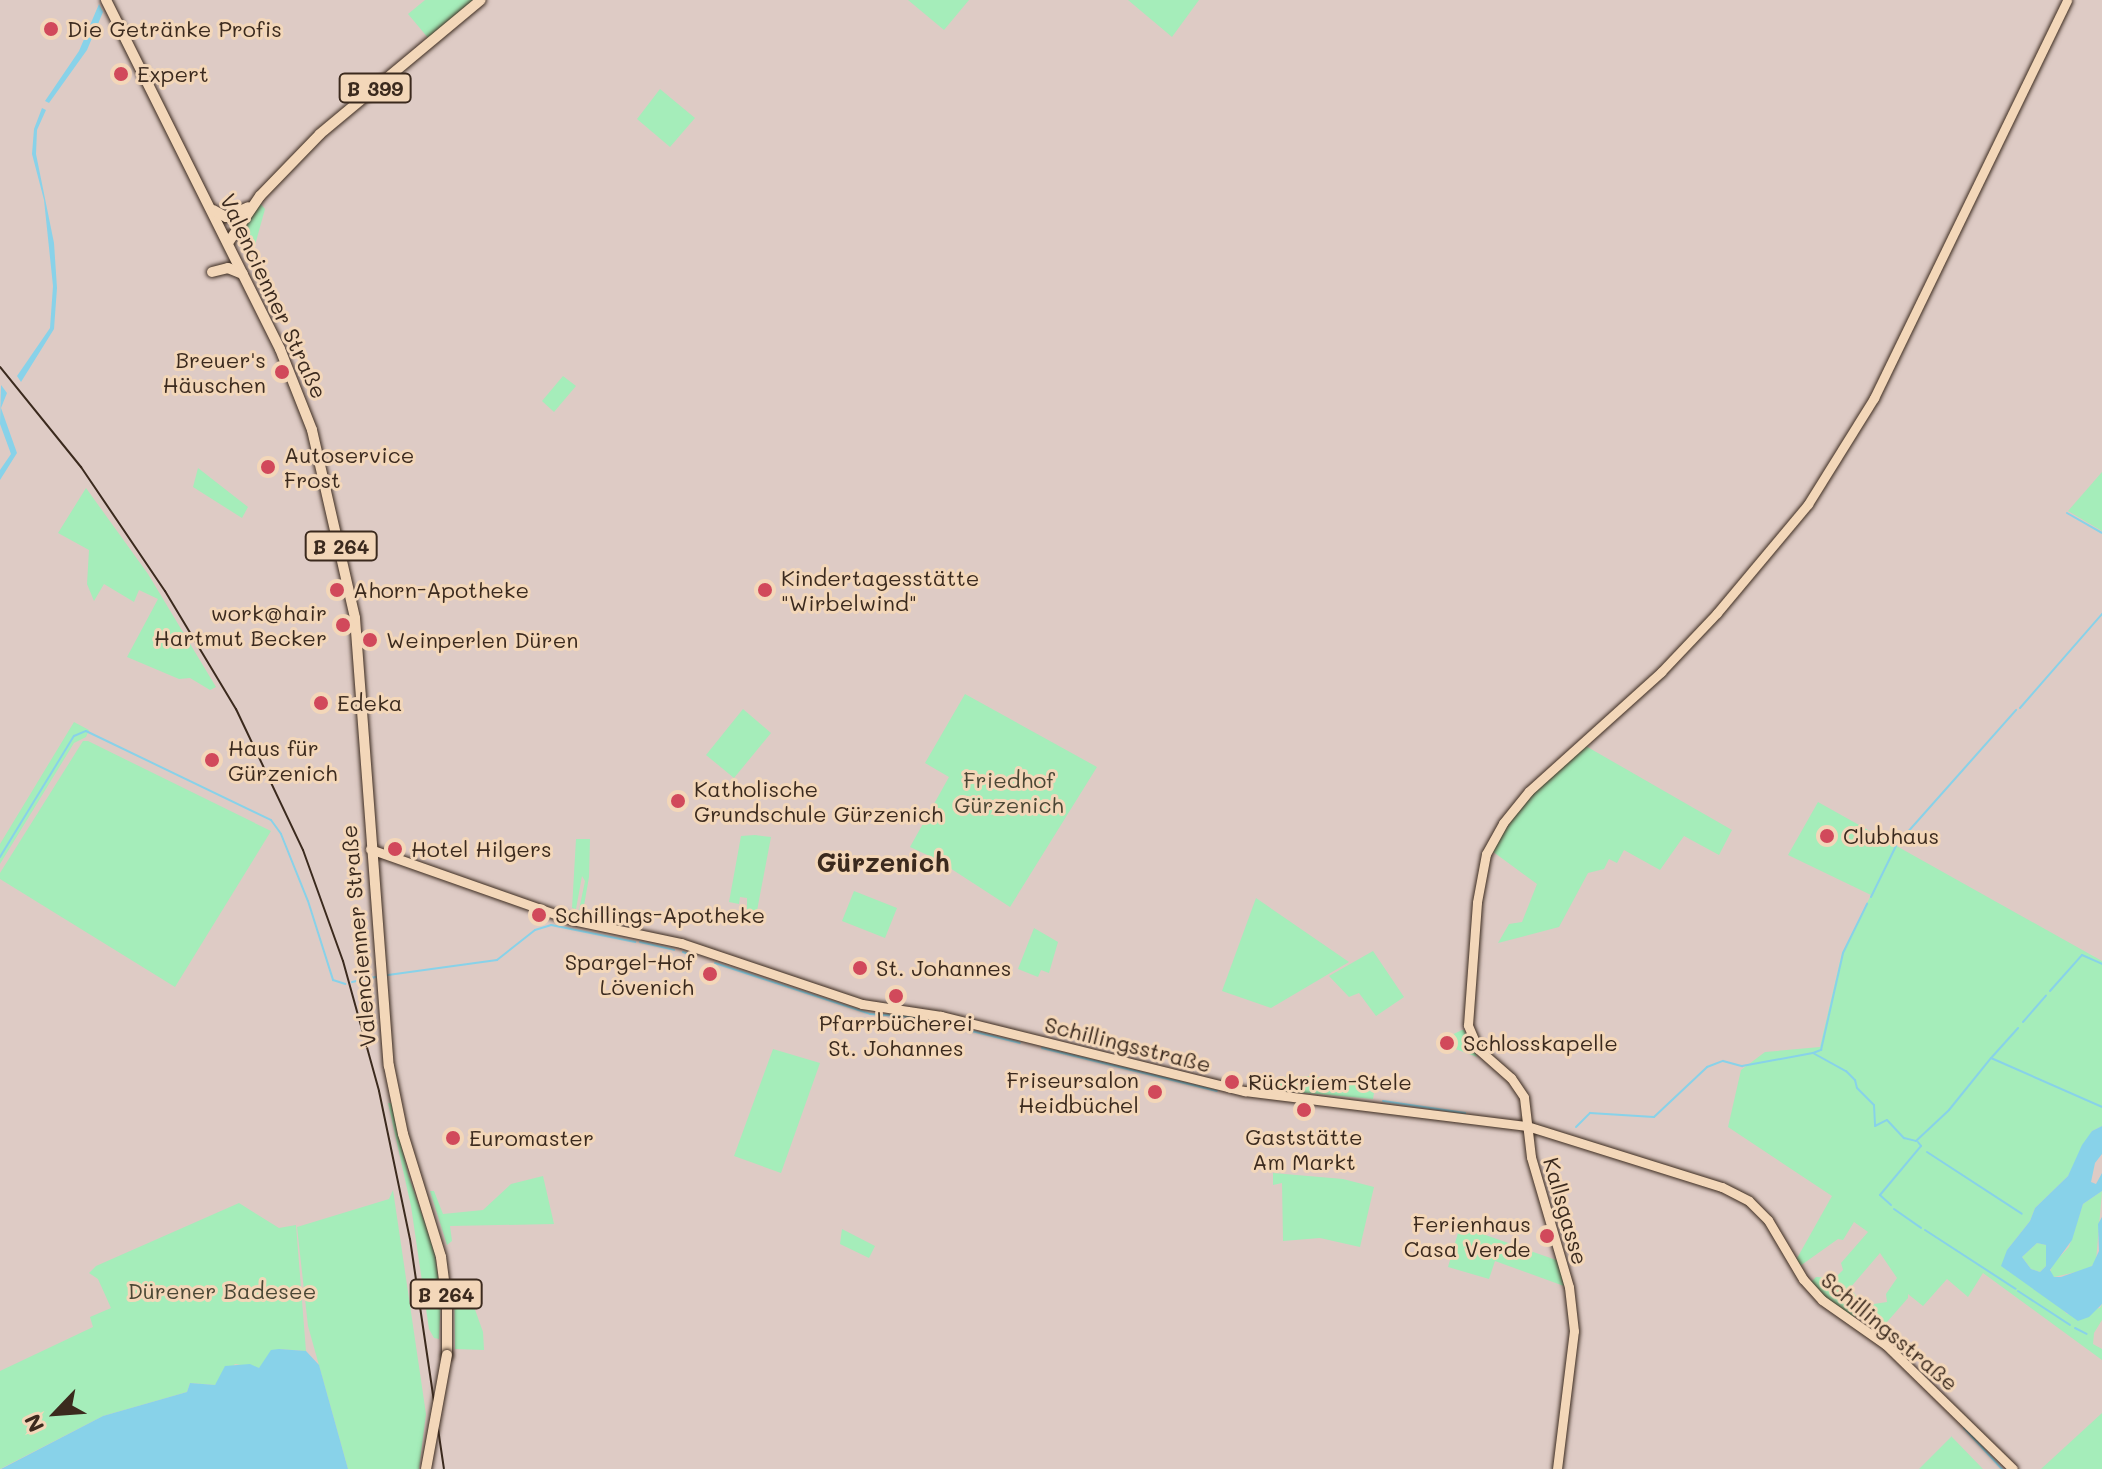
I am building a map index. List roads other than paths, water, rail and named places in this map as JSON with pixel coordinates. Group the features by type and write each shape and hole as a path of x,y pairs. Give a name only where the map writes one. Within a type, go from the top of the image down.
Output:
{"main road":[{"name":"Valencienner Straße","path":"106,0 245,275 308,415 340,543 355,618 370,849 389,1066 403,1134 444,1279 447,1355 426,1469"},
{"name":"B 399","path":"228,243 254,203 322,132 481,0"},
{"name":"Kallsgasse","path":"1557,1469 1571,1341 1571,1305 1562,1261 1531,1157 1527,1108 1521,1090 1478,1049 1468,1025 1480,880 1493,841 1515,806 1699,633 1816,491 1874,398 2067,0"},
{"path":"211,209 226,217 254,203"},
{"path":"212,272 228,268 245,275"},
{"name":"Schillingsstraße","path":"370,849 572,920 700,948 862,1004 941,1016 1245,1091 1527,1126 1722,1187 1749,1201 1768,1220 1815,1293 1896,1354 2013,1469"}],"water":[{"path":"99,4 103,12 87,50 49,103 45,101 79,51"},
{"path":"42,108 46,110 37,130 36,154 54,243 57,288 54,329 21,382 17,376 50,328 53,286 44,200 32,154 34,129"},
{"path":"1,385 7,393 1,408 17,453 0,480 0,470 11,454 0,424"},
{"path":"2102,1126 2102,1154 2095,1163 2091,1182 2096,1184 2102,1173 2102,1191 2083,1204 2072,1240 2050,1270 2054,1277 2061,1277 2092,1266 2099,1251 2098,1224 2102,1217 2102,1304 2089,1317 2078,1321 2001,1266 2007,1250 2030,1221 2035,1208 2068,1176 2092,1131","holes":["2037,1243 2046,1245 2046,1266 2040,1272 2031,1269 2022,1257"]},
{"name":"Dürener Badesee","path":"271,1350 306,1351 319,1365 348,1469 1,1469 103,1416 187,1392 190,1383 215,1385 225,1366 250,1364 259,1368"}],"waterway":[{"path":"2067,513 2102,533"},
{"path":"2020,708 2102,614"},
{"path":"1898,843 2016,710"},
{"path":"0,857 74,736 86,731 271,820 281,834 308,901 333,980 345,984"},
{"path":"1871,897 1896,846"},
{"path":"1813,1053 1821,1050 1843,953 1867,904"},
{"path":"388,975 497,960 535,930 551,925 635,942"},
{"path":"640,942 674,950"},
{"path":"683,952 694,956"},
{"path":"2050,991 2082,955 2102,964"},
{"path":"715,963 870,1014 915,1017 1020,1043"},
{"path":"352,982 375,977"},
{"path":"2023,1022 2046,996"},
{"path":"1992,1057 2018,1028"},
{"path":"1042,1048 1217,1091"},
{"path":"1576,1127 1590,1113 1654,1117 1707,1067 1723,1061 1742,1066 1813,1053 1846,1071 1855,1080 1857,1088 1874,1105 1875,1126 1887,1120 1904,1138 1916,1141 1949,1110 1991,1058 2102,1107"},
{"path":"1383,1101 1465,1113"},
{"path":"1891,1205 1880,1195 1921,1146 1918,1142"},
{"path":"1927,1152 2022,1214"},
{"path":"1894,1209 1921,1228"},
{"path":"1925,1230 2016,1289"},
{"path":"2018,1291 2070,1325"},
{"path":"2075,1328 2087,1334"},
{"path":"1964,1428 2002,1469"}],"railway":[{"path":"0,367 81,467 165,591 236,709 303,850 343,961 379,1091 410,1239 444,1469"}],"place":[{"name":"Die Getränke Profis","path":"51,29"},
{"name":"Expert","path":"121,74"},
{"name":"Breuer's Häuschen","path":"282,372"},
{"name":"Autoservice Frost","path":"268,467"},
{"name":"Ahorn-Apotheke","path":"337,590"},
{"name":"Kindertagesstätte \"Wirbelwind\"","path":"765,590"},
{"name":"work@hair Hartmut Becker","path":"343,625"},
{"name":"Weinperlen Düren","path":"370,640"},
{"name":"Edeka","path":"321,703"},
{"name":"Haus für Gürzenich","path":"212,760"},
{"name":"Katholische Grundschule Gürzenich","path":"678,801"},
{"name":"Clubhaus","path":"1827,836"},
{"name":"Hotel Hilgers","path":"395,849"},
{"name":"Schillings-Apotheke","path":"539,915"},
{"name":"St. Johannes","path":"860,968"},
{"name":"Spargel-Hof Lövenich","path":"710,974"},
{"name":"Pfarrbücherei St. Johannes","path":"896,996"},
{"name":"Schlosskapelle","path":"1447,1043"},
{"name":"Rückriem-Stele","path":"1232,1082"},
{"name":"Friseursalon Heidbüchel","path":"1155,1092"},
{"name":"Gaststätte Am Markt","path":"1304,1110"},
{"name":"Euromaster","path":"453,1138"},
{"name":"Ferienhaus Casa Verde","path":"1547,1236"}],"district":[{"name":"Gürzenich","path":"883,863"}],"park label":[{"name":"Friedhof Gürzenich","path":"1009,792"}]}
